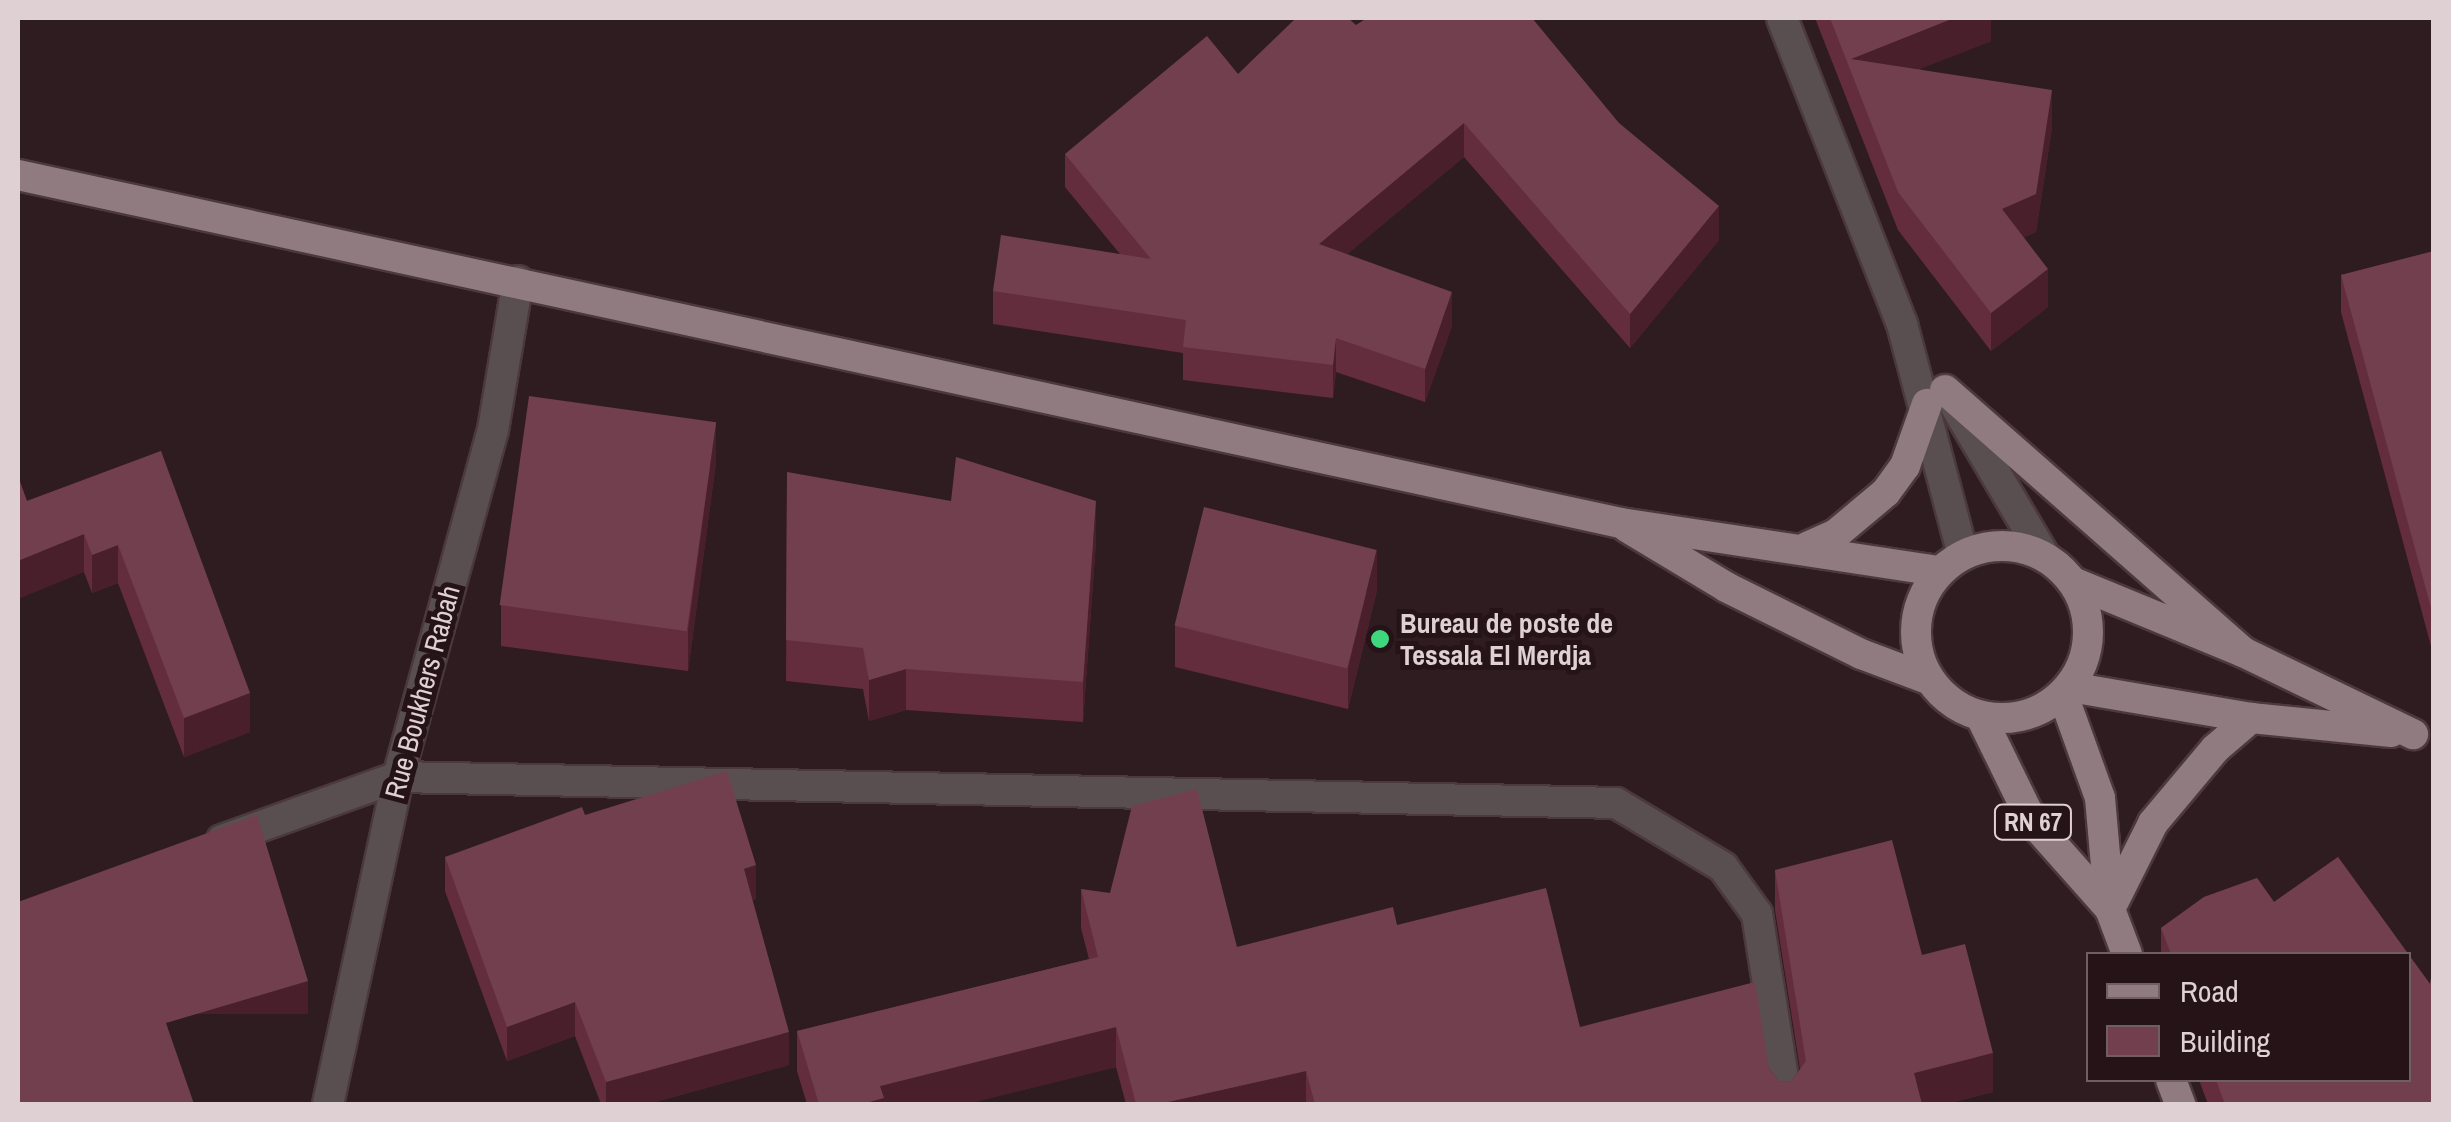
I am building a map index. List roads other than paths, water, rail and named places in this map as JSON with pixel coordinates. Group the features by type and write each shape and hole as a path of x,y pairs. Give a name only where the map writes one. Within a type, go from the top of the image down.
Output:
{"main road":[{"path":"18,175 1621,523 1951,563 2004,546 2045,557 2073,582 2244,652 2423,736"},
{"path":"1807,547 1836,534 1886,492 1912,450 1936,397 2244,652"},
{"path":"1621,523 1726,588 1860,654 1930,680 1952,704 1982,717 2039,711 2067,691 2089,635 2073,582"},
{"path":"1930,680 1916,624 1923,596 1951,563"},
{"path":"2067,691 2252,718 2423,736"},
{"name":"RN 67","path":"2067,691 2100,798 2110,909 2125,952"},
{"name":"RN 67","path":"1982,717 2032,821 2110,909"},
{"path":"2110,909 2153,823 2215,749 2252,718"}],"street":[{"path":"1782,18 1902,324 1936,397 2045,557"},
{"name":"Rue Boukhers Rabah","path":"328,1104 398,777 494,430 518,281"},
{"path":"1936,397 1951,563"},
{"path":"198,849 398,777 1616,803 1724,867 1756,914 1787,1104"}],"place":[{"name":"Bureau de poste de Tessala El Merdja","path":"1380,639"}]}
